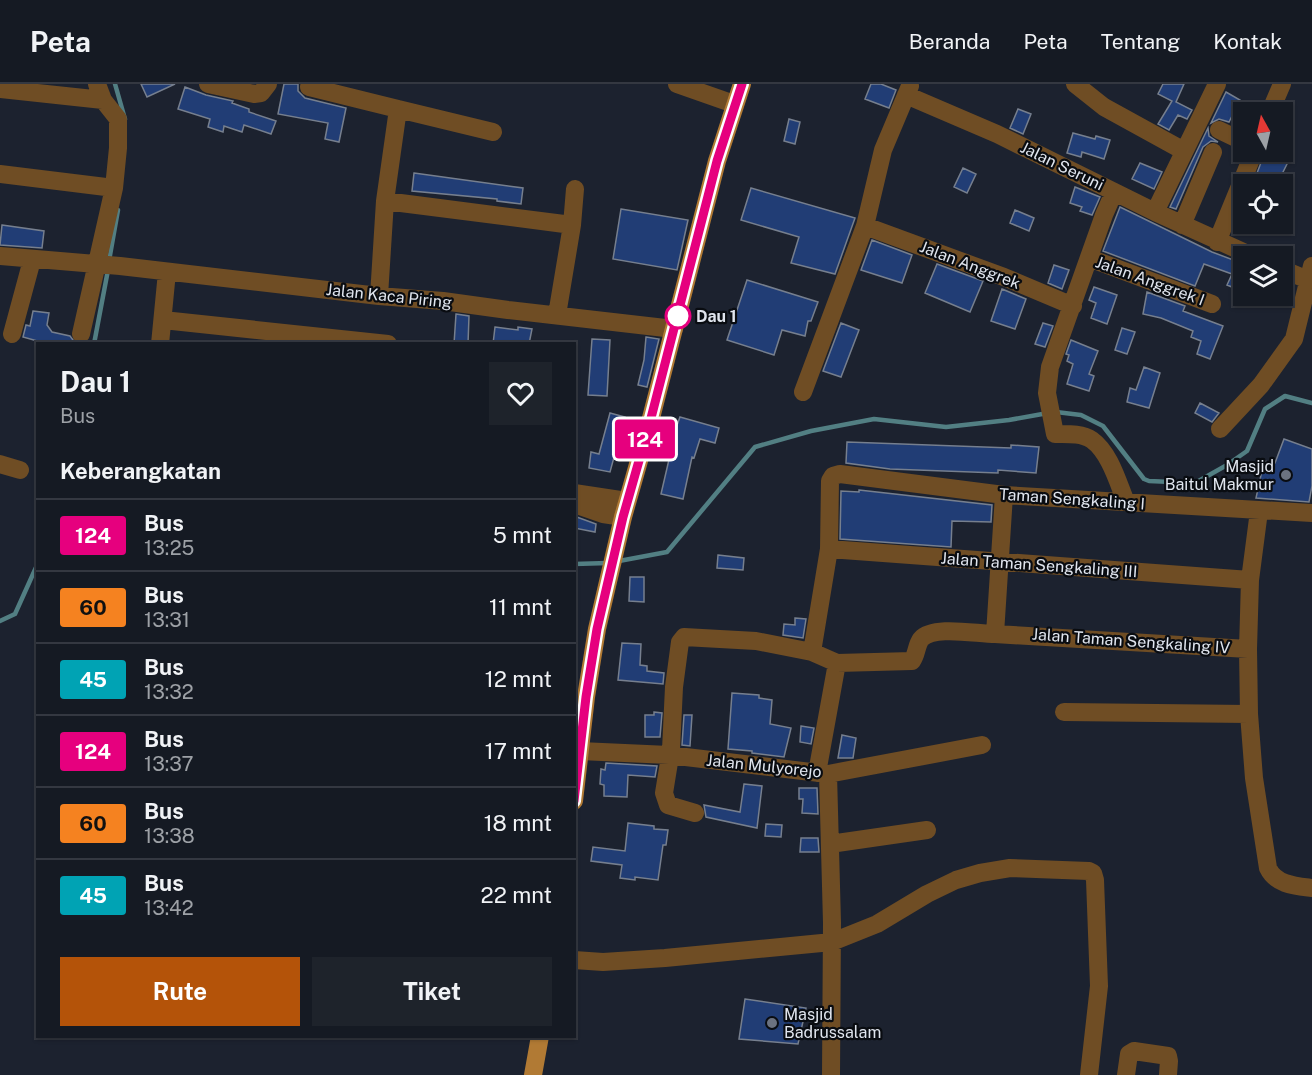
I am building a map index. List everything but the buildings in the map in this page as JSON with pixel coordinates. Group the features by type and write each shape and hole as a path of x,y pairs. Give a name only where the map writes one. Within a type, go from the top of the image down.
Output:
{"main road":[{"path":"576,784 597,629 607,583 717,161 742,84"},
{"path":"533,1075 540,1038"}],"street":[{"path":"208,84 254,94 261,93 268,84"},
{"path":"677,84 734,104"},
{"path":"1076,84 1104,107 1184,151"},
{"path":"1155,213 1217,84"},
{"path":"1274,102 1282,84"},
{"path":"309,87 494,132"},
{"path":"803,392 865,226 883,150 909,87"},
{"name":"Jalan Seruni","path":"909,87 1155,213 1233,248"},
{"path":"0,89 100,92 118,119 118,148 107,266 81,334"},
{"path":"379,296 385,201 398,109"},
{"path":"1219,130 1233,137"},
{"path":"1182,225 1213,152"},
{"path":"1217,242 1250,162"},
{"path":"0,174 114,188"},
{"path":"557,315 572,225 575,189"},
{"path":"1114,192 1055,351 1050,367 1047,393 1055,434 1078,435 1092,441 1106,456 1126,502"},
{"path":"385,201 572,225"},
{"name":"Jalan Anggrek","path":"865,226 1004,277 1073,306"},
{"name":"Jalan Kaca Piring","path":"0,256 443,301 674,329"},
{"name":"Jalan Anggrek I","path":"1089,258 1212,304"},
{"path":"12,334 32,260"},
{"path":"1220,429 1261,385 1294,339 1310,273 1293,271"},
{"path":"160,342 167,272"},
{"path":"163,320 212,335 349,342"},
{"path":"0,464 20,470"},
{"name":"Taman Sengkaling I","path":"829,549 830,481 833,476 840,474 1004,495 1312,513"},
{"path":"576,494 625,509"},
{"path":"995,634 1004,495"},
{"path":"576,505 603,514 625,509"},
{"path":"1259,511 1250,580 1248,649 1249,714 1254,778 1271,875 1291,885 1312,888"},
{"path":"812,652 829,549"},
{"name":"Jalan Taman Sengkaling III","path":"829,549 1250,580"},
{"name":"Jalan Taman Sengkaling IV","path":"837,663 912,661 922,638 936,631 1248,649"},
{"path":"695,813 668,805 664,793 674,687 680,642 684,637 756,641 812,652 837,663 822,773 830,844 831,1075"},
{"path":"1064,712 1249,714"},
{"name":"Jalan Mulyorejo","path":"580,751 669,755 822,773 982,745"},
{"path":"830,844 927,830"},
{"path":"576,960 603,962 665,958 832,936 877,924 927,894 956,880 992,870 1026,868 1083,870 1093,873 1099,986 1089,1075"},
{"path":"1126,1075 1129,1054 1134,1051 1168,1056 1168,1075"}],"waterway":[{"path":"115,84 125,119"},
{"path":"109,261 118,210"},
{"path":"94,342 108,270"},
{"path":"1056,412 1081,415 1103,426 1144,479 1195,483 1247,451 1265,409 1285,396 1312,403"},
{"path":"619,561 667,552 755,447 811,431 874,419 946,427 1048,413"},
{"path":"576,564 608,563"},
{"path":"0,621 15,614 36,567"}],"bus line":[{"name":"124","path":"576,784 597,629 623,517 650,422 717,161 742,84"}],"place":[{"name":"Dau 1","path":"678,316"},
{"name":"Masjid Baitul Makmur","path":"1286,475"},
{"name":"Masjid Badrussalam","path":"772,1023"}]}
